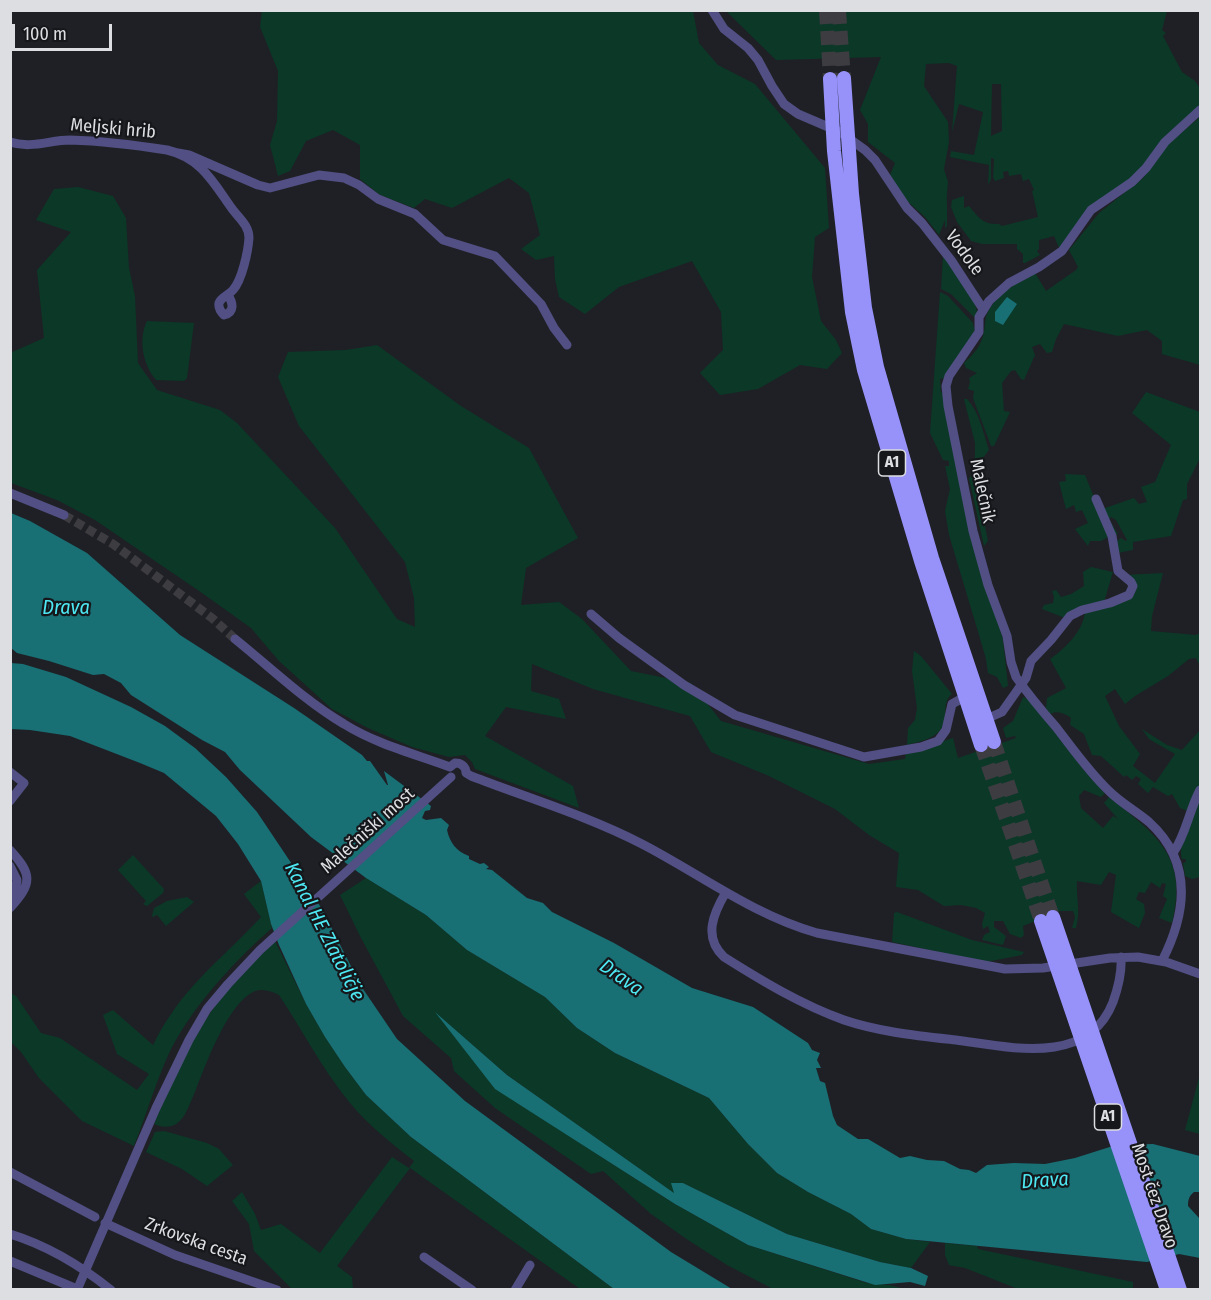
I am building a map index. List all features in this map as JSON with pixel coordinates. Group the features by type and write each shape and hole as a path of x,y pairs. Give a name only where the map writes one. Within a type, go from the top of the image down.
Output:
{"highway":[{"name":"A1","path":"966,681 877,367 865,308 845,103 837,79 830,99 843,240 852,312 864,370 921,561 987,743"},
{"name":"Most čez Dravo","path":"1167,1290 1049,944 1047,919 1063,948 1180,1290"}],"street":[{"name":"Vodole","path":"712,10 724,28 748,48 758,60 784,104 798,114 840,132 875,160 907,208 951,260 983,309 999,291 1062,251 1091,210 1132,182 1146,168 1165,142 1200,110"},
{"name":"Meljski hrib","path":"10,142 27,145 68,140 151,147 189,154 258,185 270,188 319,175 344,178 359,185 378,199 415,214 443,240 495,256 535,297 567,345"},
{"name":"Meljski hrib","path":"178,153 210,176 247,228 249,239 245,260 234,289 228,295"},
{"name":"Malečnik","path":"983,309 979,317 980,332 949,376 946,396 973,531 988,585 1007,636 1011,662 1020,683 1096,777 1110,792 1149,822 1173,853 1179,871 1182,901 1176,927 1162,961"},
{"path":"10,493 64,515"},
{"path":"591,614 619,638 684,685 735,716 864,757 921,747 938,741 946,730 952,705 966,695 971,694 975,698 981,714 986,717 1002,712 1020,683 1026,678 1031,661 1070,616 1082,610 1122,600 1132,591 1131,582 1118,571 1112,536 1096,500"},
{"path":"235,639 320,708 345,725 377,741 450,767"},
{"path":"455,763 465,767 466,773 459,780 448,781 450,767 455,763"},
{"path":"10,772 24,783 10,801"},
{"path":"466,773 608,828 672,860 764,913 789,925 817,933 1005,969 1043,968 1120,957 1162,961 1200,974"},
{"name":"Malečniški most","path":"77,1289 139,1144 189,1040 207,1009 260,950 448,781"},
{"path":"1173,853 1178,846 1192,805 1200,790"},
{"path":"10,850 24,865 28,875 27,886 11,907"},
{"path":"10,866 17,880 11,907"},
{"path":"726,892 716,912 711,934 717,950 724,957 808,1005 846,1021 907,1034 1020,1048 1042,1049 1063,1046 1088,1035 1104,1021 1117,989 1120,957"},
{"path":"10,1172 95,1217"},
{"name":"Zrkovska cesta","path":"105,1223 175,1256 277,1290"},
{"path":"10,1234 43,1246 86,1269 111,1290"},
{"path":"424,1257 472,1290"},
{"path":"10,1261 77,1289"},
{"path":"515,1290 530,1265"}],"green space":[{"path":"262,10 693,11 699,43 718,65 755,84 825,168 829,228 815,237 812,277 821,321 836,340 842,353 827,369 800,365 758,389 720,395 700,373 723,350 721,312 692,261 619,287 585,314 559,297 554,256 536,260 521,249 540,235 529,193 509,178 452,208 425,199 414,208 380,195 360,179 360,145 333,130 306,141 290,171 278,176 270,145 277,121 278,71 260,27"},
{"path":"726,11 1167,11 1162,30 1166,33 1163,36 1182,72 1195,81 1200,88 1200,107 1141,170 1097,206 1060,250 1054,236 1039,240 1037,251 1040,255 1023,263 1023,254 1017,249 1017,244 982,244 971,241 957,222 951,207 952,200 964,196 964,208 969,206 982,220 1002,226 1038,217 1032,191 1034,190 1029,179 1023,181 1021,174 1009,176 1008,171 1003,172 1004,178 995,181 993,177 994,159 991,158 991,179 988,185 989,165 950,157 951,151 974,155 983,112 959,104 952,132 957,66 949,63 926,64 924,86 948,122 949,142 944,169 948,182 947,226 945,228 945,220 939,235 925,217 907,201 890,175 895,163 868,142 868,124 860,110 881,57 776,60","holes":["992,84 1001,84 1002,131 991,136"]},
{"path":"1200,117 1200,365 1162,354 1162,341 1147,330 1118,336 1064,324 1052,352 1047,353 1040,344 1032,347 1035,355 1024,380 1015,370 1011,371 1002,383 1004,411 1010,412 994,446 991,446 973,398 974,391 968,389 969,378 977,373 966,368 964,363 979,345 989,310 1006,291 1035,273 1046,291 1076,270 1078,267 1069,250 1099,213 1143,178 1169,143"},
{"path":"78,187 113,196 126,218 129,268 135,296 138,363 157,390 220,410 237,423 335,528 397,619 415,627 414,598 405,562 299,426 278,377 288,352 346,350 377,345 461,406 529,448 578,538 526,568 521,605 559,602 582,619 631,671 691,683 721,721 869,764 905,759 906,753 953,738 958,758 1016,738 1015,736 1006,738 1003,728 1013,721 1023,697 1029,699 1083,769 1105,793 1101,797 1084,790 1079,796 1081,808 1103,828 1113,816 1118,819 1104,803 1109,797 1141,823 1164,849 1172,864 1176,880 1176,900 1172,923 1159,918 1167,899 1163,896 1166,884 1162,883 1160,888 1151,882 1145,893 1139,892 1136,899 1144,904 1145,913 1139,928 1111,912 1116,875 1109,872 1101,885 1077,881 1076,928 1072,928 1075,917 1073,911 1060,911 1023,926 1024,935 1021,938 1010,934 1003,921 994,921 994,927 1006,936 1003,945 982,940 984,935 990,932 988,926 983,929 985,913 976,908 961,905 944,906 918,890 896,887 899,853 869,835 835,809 769,776 711,752 690,716 593,689 532,664 531,691 559,699 566,719 506,707 485,736 573,786 579,808 475,769 465,755 449,757 412,747 332,709 279,661 251,628 202,593 95,520 57,500 11,483 10,353 44,338 37,270 71,232 36,220 54,189"},
{"path":"943,255 974,299 978,316 975,318 951,294 941,289"},
{"path":"940,292 948,296 973,323 975,333 944,378 940,379 941,392 944,394 1003,639 1008,686 1003,688 997,677 988,673 986,659 949,535 945,511 950,489 945,466 949,466 949,461 943,460 930,433"},
{"path":"147,321 194,323 187,378 184,381 156,380 152,374 145,359 142,344"},
{"path":"1146,392 1200,412 1200,458 1187,484 1187,499 1183,500 1171,536 1133,542 1133,550 1117,553 1116,542 1121,538 1127,540 1116,520 1111,517 1109,519 1118,534 1114,535 1102,509 1134,498 1139,504 1147,502 1141,487 1155,482 1171,445 1132,413"},
{"path":"964,399 967,399 975,410 989,450 976,467 977,487 988,541 984,546 969,478 972,475 971,464 975,457 975,443"},
{"path":"1065,474 1085,475 1110,536 1101,541 1090,541 1088,546 1075,529 1088,523 1082,510 1076,512 1074,505 1066,509 1059,482 1066,481"},
{"path":"1091,567 1113,572 1104,602 1065,618 1042,609 1044,605 1053,603 1052,591 1056,590 1061,597 1084,586 1083,572"},
{"path":"1163,573 1152,616 1151,631 1196,635 1200,633 1200,666 1196,658 1189,659 1168,676 1125,704 1115,689 1105,696 1119,726 1140,754 1133,766 1155,783 1175,754 1149,739 1142,729 1167,745 1182,750 1200,730 1200,785 1188,811 1180,808 1172,794 1168,796 1153,787 1148,793 1138,784 1141,779 1136,776 1132,780 1126,775 1124,777 1101,756 1092,755 1084,734 1070,725 1071,718 1061,713 1050,714 1046,708 1047,698 1066,688 1050,659 1068,644 1078,631 1085,610 1132,594 1124,575"},
{"path":"914,651 921,656 952,694 947,701 945,720 941,729 926,740 907,745 908,728 915,720 917,708 912,671"},
{"path":"1200,795 1200,877 1192,879 1185,876 1183,863 1186,859 1182,859 1181,852 1190,818"},
{"path":"133,855 164,889 163,893 147,906 143,904 146,901 118,870"},
{"path":"366,878 426,915 467,950 545,997 577,1028 615,1053 709,1098 748,1144 777,1173 851,1214 871,1229 906,1239 930,1242 911,1268 880,1262 787,1234 683,1183 675,1194 507,1075 438,1015 496,1089 675,1204 748,1245 867,1283 905,1289 773,1289 727,1265 688,1240 651,1214 603,1171 591,1174 495,1108 454,1071 451,1058 403,1016 340,895"},
{"path":"261,881 272,928 227,972 186,1024 157,1081 134,1146 82,1121 39,1078 11,1042 10,993 16,996 41,1033 60,1038 137,1090 149,1074 117,1054 103,1015 113,1010 153,1045 188,991 261,917 244,894"},
{"path":"187,897 194,902 166,926 157,915 152,916 154,908 167,901"},
{"path":"897,912 972,940 1024,952 1022,955 986,962 892,942 894,913"},
{"path":"275,941 325,1037 366,1095 411,1137 614,1289 580,1289 410,1168 337,1266 352,1277 353,1289 292,1289 254,1251 249,1224 232,1201 242,1192 261,1230 281,1224 320,1253 392,1157 409,1168 414,1161 380,1134 357,1111 330,1077 279,995 266,990 253,992 234,1009 218,1037 182,1118 171,1126 154,1124 177,1071 215,1005 244,971"},
{"path":"1200,1074 1200,1134 1185,1130"},
{"path":"164,1131 207,1143 219,1149 233,1165 207,1186 182,1169 146,1152 155,1132"},
{"path":"945,1243 977,1246 978,1249 1133,1282 1133,1289 1018,1289 965,1268 949,1265 945,1255"}],"water":[{"path":"1007,297 1017,304 1003,325 995,321 995,312"},
{"name":"Drava","path":"11,513 87,553 180,635 294,708 362,755 370,761 387,785 384,771 431,806 422,818 426,820 441,818 449,825 448,835 457,849 469,856 469,859 480,864 484,863 489,867 486,869 492,870 527,898 543,903 552,912 614,943 692,988 753,1007 808,1043 812,1050 820,1053 817,1060 821,1068 816,1068 820,1081 825,1083 837,1125 858,1139 868,1139 900,1158 910,1156 944,1161 960,1169 976,1173 987,1165 1045,1164 1075,1158 1116,1145 1153,1144 1200,1156 1200,1192 1194,1192 1191,1195 1188,1206 1200,1219 1200,1258 1179,1254 1147,1262 906,1239 871,1229 851,1214 777,1173 748,1144 709,1098 615,1053 577,1028 545,997 467,950 426,915 366,878 311,837 240,770 225,752 131,695 121,683 104,674 93,675 17,653 11,648"},
{"name":"Kanal HE Zlatoličje","path":"11,663 23,664 66,677 131,707 165,726 195,748 226,777 257,812 322,909 361,986 397,1039 465,1101 671,1252 732,1289 614,1289 411,1137 366,1095 325,1037 306,1004 279,945 271,924 261,881 238,844 216,816 164,773 70,736 11,729"},
{"path":"435,1012 507,1075 674,1193 671,1183 683,1183 787,1234 880,1262 911,1268 928,1276 925,1286 910,1282 875,1285 748,1245 675,1204 495,1089"}],"tunnel":[{"path":"826,10 830,79"},
{"path":"839,10 844,78"},
{"path":"64,515 113,544 212,618 235,639"},
{"path":"994,742 1053,917"},
{"path":"981,745 1041,921"}]}
